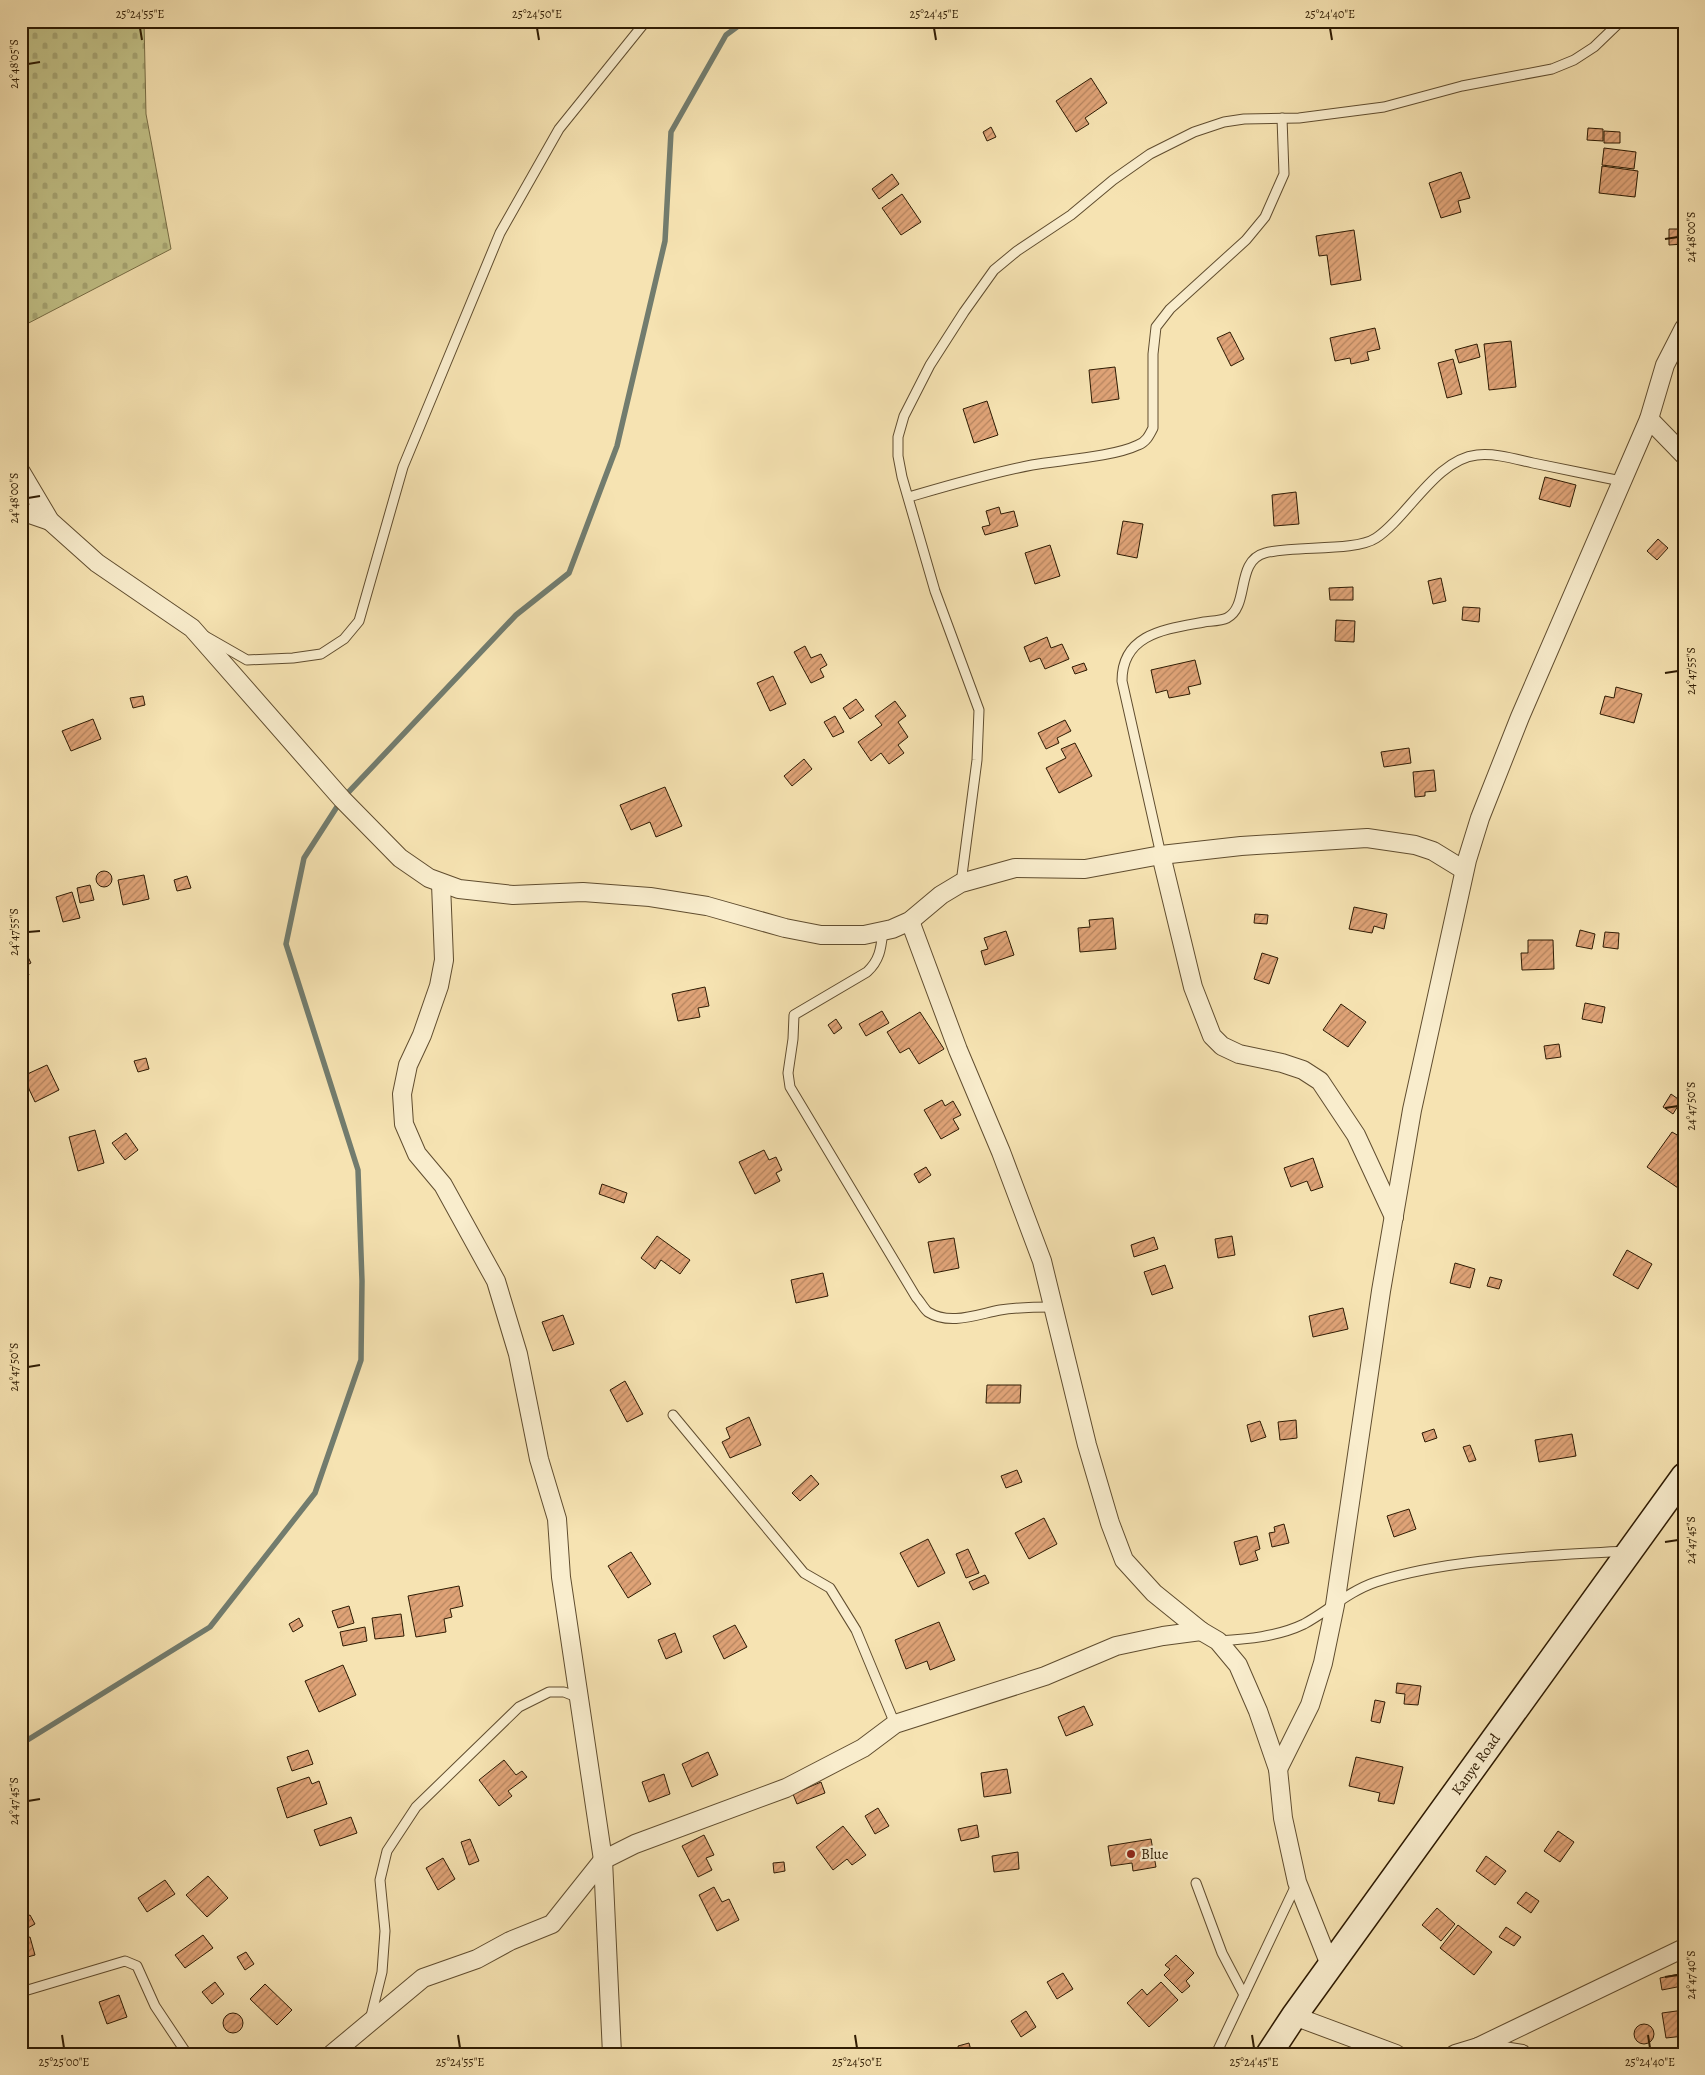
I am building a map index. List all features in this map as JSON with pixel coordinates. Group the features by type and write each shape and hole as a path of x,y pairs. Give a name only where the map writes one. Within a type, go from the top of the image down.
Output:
{"main road":[{"name":"Kanye Road","path":"1269,2054 1330,1965 1684,1476"}],"street":[{"path":"1278,1769 1310,1705 1324,1663 1335,1605 1412,1110 1464,870 1480,818 1520,717 1649,419 1665,365 1684,328"},
{"path":"1649,419 1684,455"},
{"path":"21,472 50,521 97,563 192,628 342,799 400,858 429,878 441,884 459,889 513,895 583,892 650,897 707,906 785,928 821,935 864,934 910,921 941,895 961,883 1015,868 1085,869 1161,855 1241,846 1367,838 1415,845 1433,851 1464,870"},
{"path":"21,511 50,521"},
{"path":"1161,855 1193,987 1212,1036 1222,1046 1239,1054 1282,1063 1303,1070 1320,1081 1356,1135 1394,1217"},
{"path":"441,884 444,960 439,986 422,1035 408,1065 402,1094 404,1124 417,1154 443,1186 496,1281 518,1354 539,1459 557,1519 561,1577 603,1860 612,2054"},
{"path":"910,921 1042,1261 1055,1307 1087,1445 1124,1560 1154,1593 1201,1631 1218,1641 1238,1664 1258,1710 1278,1769 1283,1818 1297,1882 1330,1965"},
{"path":"332,2054 423,1978 478,1959 510,1941 552,1924 603,1860 635,1844 786,1788 863,1748 895,1724 1045,1676 1116,1646 1163,1636 1201,1631"},
{"path":"1455,2054 1478,2047 1684,1948"},
{"path":"1294,2016 1396,2054"},
{"path":"1478,2047 1522,2054"}],"lane":[{"path":"192,628 248,660 293,658 321,654 344,639 359,621 403,467 500,233 559,129 646,21"},
{"path":"961,883 977,760 979,710 935,591 898,456 898,437 904,416 930,365 994,270 1150,154 1194,132 1224,122 1244,119 1282,118 1384,107 1462,86 1552,69 1574,60 1594,47 1621,21"},
{"path":"909,497 967,480 1030,466 1122,450 1139,445 1148,438 1152,428 1153,354 1156,327 1170,309 1246,240 1265,217 1284,174 1282,118"},
{"path":"1161,855 1122,681 1124,660 1129,651 1140,641 1162,631 1226,618 1236,610 1242,585 1253,560 1263,553 1307,547 1341,546 1368,542 1376,538 1417,495 1453,464 1463,459 1476,455 1499,456 1621,481"},
{"path":"883,930 881,954 876,964 868,972 794,1015 788,1073 790,1087 916,1297 928,1312 945,1318 972,1318 1000,1310 1023,1307 1055,1307"},
{"path":"673,1415 804,1573 830,1588 856,1630 895,1724"},
{"path":"1218,1641 1271,1636 1302,1624 1358,1589 1406,1573 1514,1558 1630,1550"},
{"path":"370,2021 382,1972 385,1931 380,1880 387,1851 416,1807 519,1707 549,1692 564,1692 579,1698"},
{"path":"1216,2054 1297,1882"},
{"path":"1196,1883 1222,1953 1244,1995"},
{"path":"21,1992 125,1961 132,1963 137,1966 155,2006 187,2054"}],"green space":[{"path":"21,21 144,21 146,114 171,249 21,327"}],"building":[{"path":"1091,78 1107,103 1085,118 1089,124 1076,132 1056,101"},
{"path":"991,127 996,137 987,141 983,132"},
{"path":"1588,128 1603,129 1603,141 1587,140"},
{"path":"1604,131 1620,132 1620,143 1604,143"},
{"path":"1604,148 1636,152 1634,169 1602,165"},
{"path":"1602,166 1638,171 1635,197 1599,193"},
{"path":"1461,172 1470,198 1458,201 1461,212 1441,218 1429,183"},
{"path":"892,174 899,184 879,199 872,189"},
{"path":"902,194 921,222 901,235 882,208"},
{"path":"1669,229 1684,229 1684,244 1669,245"},
{"path":"1354,230 1361,280 1331,285 1327,255 1319,256 1316,236"},
{"path":"1375,328 1380,349 1367,352 1369,360 1351,364 1350,358 1335,361 1330,338"},
{"path":"1230,332 1244,359 1231,366 1217,338"},
{"path":"1511,341 1516,387 1489,390 1484,344"},
{"path":"1477,344 1480,357 1459,363 1455,350"},
{"path":"1453,359 1462,394 1447,398 1438,363"},
{"path":"1115,367 1119,399 1092,403 1089,370"},
{"path":"987,401 998,435 974,443 963,409"},
{"path":"1545,477 1576,485 1570,507 1539,499"},
{"path":"1296,492 1299,524 1274,526 1272,495"},
{"path":"999,507 1001,514 1014,511 1018,526 985,535 982,527 990,525 986,511"},
{"path":"1684,507 1684,520 1677,514"},
{"path":"1123,521 1143,524 1137,558 1117,554"},
{"path":"1658,539 1668,548 1657,560 1647,551"},
{"path":"1050,545 1060,576 1035,584 1025,553"},
{"path":"1441,578 1446,601 1433,604 1428,581"},
{"path":"1353,587 1353,600 1330,600 1329,588"},
{"path":"1463,607 1480,608 1479,622 1462,620"},
{"path":"1336,620 1355,621 1354,642 1335,641"},
{"path":"1047,637 1051,648 1062,644 1069,659 1045,669 1040,658 1030,662 1024,647"},
{"path":"805,646 811,658 821,654 827,665 820,669 824,677 811,683 794,652"},
{"path":"1195,660 1201,684 1188,687 1190,694 1169,698 1167,690 1156,693 1151,670"},
{"path":"1084,663 1087,670 1075,674 1072,667"},
{"path":"773,676 786,704 770,711 757,683"},
{"path":"1616,687 1642,694 1634,723 1600,714 1605,696 1614,698"},
{"path":"143,696 145,705 133,708 130,698"},
{"path":"856,699 864,710 850,719 843,708"},
{"path":"895,701 906,716 898,722 908,737 898,745 904,753 889,764 881,753 871,761 858,742 882,725 875,716"},
{"path":"835,716 844,732 833,737 824,722"},
{"path":"93,719 101,739 71,751 62,731"},
{"path":"1065,720 1071,731 1057,738 1059,743 1046,749 1038,733"},
{"path":"1075,743 1092,776 1059,793 1046,768 1066,758 1061,749"},
{"path":"1409,748 1411,763 1384,767 1381,752"},
{"path":"804,759 812,769 792,786 784,776"},
{"path":"1434,770 1436,791 1425,792 1425,796 1415,797 1413,772"},
{"path":"665,787 682,826 656,837 650,822 631,830 620,805"},
{"path":"104,871 110,873 112,879 110,885 104,887 98,885 96,879 98,873"},
{"path":"144,875 149,899 123,905 118,880"},
{"path":"187,876 191,888 177,891 174,880"},
{"path":"90,885 94,900 80,903 77,888"},
{"path":"72,892 80,918 63,922 56,897"},
{"path":"1354,907 1387,914 1384,929 1374,926 1372,933 1349,929"},
{"path":"1255,914 1268,915 1267,924 1254,923"},
{"path":"1113,918 1116,949 1080,952 1078,928 1090,927 1089,920"},
{"path":"1580,930 1595,934 1592,949 1576,946"},
{"path":"1006,931 1014,955 985,965 981,951 988,949 984,938"},
{"path":"1605,932 1619,933 1618,949 1603,947"},
{"path":"1528,940 1553,940 1554,969 1522,970 1521,953 1528,953"},
{"path":"1262,953 1278,958 1269,984 1254,979"},
{"path":"27,955 31,963 25,966 29,975 21,979 21,958"},
{"path":"705,987 709,1006 698,1008 700,1017 678,1021 672,994"},
{"path":"1585,1003 1605,1007 1602,1023 1582,1019"},
{"path":"1341,1004 1366,1022 1348,1047 1323,1030"},
{"path":"882,1011 889,1023 866,1036 859,1024"},
{"path":"920,1012 944,1049 919,1064 909,1048 900,1053 887,1032"},
{"path":"836,1019 842,1028 834,1034 828,1025"},
{"path":"1559,1044 1561,1057 1546,1059 1544,1046"},
{"path":"146,1058 149,1069 138,1072 134,1061"},
{"path":"47,1065 59,1090 35,1102 23,1076"},
{"path":"1671,1094 1681,1101 1673,1114 1663,1107"},
{"path":"942,1100 945,1106 953,1101 961,1115 953,1119 959,1129 941,1139 924,1110"},
{"path":"95,1130 104,1163 78,1171 69,1137"},
{"path":"1672,1132 1684,1139 1684,1192 1647,1167"},
{"path":"126,1133 138,1150 125,1160 112,1143"},
{"path":"764,1150 769,1160 776,1157 782,1170 776,1173 780,1181 755,1194 739,1162"},
{"path":"1313,1158 1323,1187 1311,1191 1307,1181 1291,1187 1284,1168"},
{"path":"926,1167 931,1175 919,1183 914,1174"},
{"path":"602,1184 627,1193 624,1203 599,1194"},
{"path":"657,1236 690,1260 680,1274 661,1260 655,1269 641,1258"},
{"path":"1232,1236 1235,1255 1218,1258 1215,1239"},
{"path":"1154,1237 1158,1249 1134,1257 1131,1245"},
{"path":"954,1238 959,1268 934,1273 928,1242"},
{"path":"1627,1250 1652,1264 1638,1289 1613,1275"},
{"path":"1455,1263 1475,1269 1470,1288 1450,1283"},
{"path":"1165,1265 1173,1288 1152,1295 1144,1272"},
{"path":"823,1273 828,1296 796,1303 791,1280"},
{"path":"1490,1277 1502,1280 1499,1289 1487,1286"},
{"path":"1343,1308 1348,1329 1313,1337 1309,1316"},
{"path":"563,1315 574,1344 553,1351 542,1322"},
{"path":"625,1381 643,1414 627,1422 610,1390"},
{"path":"987,1385 1021,1385 1020,1403 986,1403"},
{"path":"749,1417 761,1445 730,1458 722,1442 730,1438 726,1428"},
{"path":"1296,1420 1297,1438 1280,1440 1278,1422"},
{"path":"1260,1421 1266,1437 1251,1442 1247,1425"},
{"path":"1434,1429 1437,1438 1425,1442 1422,1433"},
{"path":"1572,1434 1576,1456 1539,1462 1535,1440"},
{"path":"1470,1445 1476,1460 1469,1462 1463,1447"},
{"path":"1017,1470 1022,1482 1006,1488 1001,1476"},
{"path":"811,1475 819,1484 800,1501 792,1493"},
{"path":"1409,1509 1416,1529 1394,1537 1387,1516"},
{"path":"1044,1518 1057,1544 1029,1559 1015,1533"},
{"path":"1284,1524 1289,1543 1272,1547 1269,1533 1275,1532 1274,1527"},
{"path":"1257,1536 1260,1549 1255,1551 1258,1560 1240,1565 1234,1542"},
{"path":"928,1539 945,1573 918,1587 900,1553"},
{"path":"968,1549 979,1573 966,1578 956,1554"},
{"path":"631,1552 651,1584 628,1598 608,1566"},
{"path":"985,1575 989,1583 973,1590 969,1582"},
{"path":"459,1586 463,1606 450,1609 452,1617 444,1619 446,1632 416,1637 408,1596"},
{"path":"349,1606 354,1623 338,1628 332,1611"},
{"path":"401,1614 404,1636 375,1639 372,1618"},
{"path":"299,1618 303,1626 293,1632 289,1624"},
{"path":"939,1622 955,1660 930,1670 927,1661 906,1669 895,1640"},
{"path":"735,1625 747,1647 724,1659 713,1636"},
{"path":"365,1627 367,1641 343,1646 340,1632"},
{"path":"675,1633 682,1652 666,1659 658,1640"},
{"path":"343,1665 356,1695 319,1712 305,1681"},
{"path":"1397,1683 1421,1686 1418,1705 1404,1704 1405,1694 1396,1693"},
{"path":"1375,1700 1385,1702 1380,1723 1371,1721"},
{"path":"1084,1706 1093,1725 1066,1736 1058,1717"},
{"path":"308,1750 313,1764 292,1771 287,1757"},
{"path":"708,1752 718,1775 692,1787 682,1764"},
{"path":"1356,1757 1403,1767 1394,1804 1378,1801 1380,1793 1349,1786"},
{"path":"504,1760 516,1775 522,1771 527,1777 508,1791 512,1796 499,1806 479,1780"},
{"path":"1007,1769 1011,1793 984,1797 981,1773"},
{"path":"664,1774 670,1794 649,1802 642,1782"},
{"path":"309,1777 312,1784 319,1781 327,1804 287,1818 277,1788"},
{"path":"821,1782 825,1793 797,1804 793,1794"},
{"path":"878,1808 889,1826 875,1834 865,1816"},
{"path":"351,1817 357,1833 320,1846 314,1830"},
{"path":"977,1825 979,1837 961,1841 958,1829"},
{"path":"843,1826 866,1855 852,1865 847,1859 833,1870 816,1847"},
{"path":"1558,1831 1574,1842 1560,1862 1544,1851"},
{"path":"704,1835 714,1855 706,1858 712,1870 698,1877 682,1846"},
{"path":"470,1839 479,1861 469,1865 461,1842"},
{"name":"Blue","path":"1151,1839 1156,1867 1133,1871 1132,1863 1111,1866 1108,1846"},
{"path":"1018,1852 1019,1869 994,1872 992,1856"},
{"path":"1486,1856 1506,1871 1495,1885 1476,1871"},
{"path":"443,1858 455,1879 438,1890 426,1868"},
{"path":"784,1862 785,1871 774,1873 773,1863"},
{"path":"208,1876 228,1898 207,1917 186,1895"},
{"path":"165,1880 175,1894 147,1912 138,1898"},
{"path":"714,1887 722,1902 729,1899 739,1920 717,1931 699,1895"},
{"path":"1526,1892 1539,1901 1531,1913 1517,1903"},
{"path":"1437,1908 1455,1924 1441,1941 1422,1925"},
{"path":"30,1915 35,1924 26,1929 21,1919"},
{"path":"1458,1925 1492,1952 1474,1975 1440,1948"},
{"path":"1506,1927 1521,1937 1514,1946 1499,1937"},
{"path":"203,1935 213,1948 185,1968 175,1955"},
{"path":"30,1937 35,1955 24,1958 21,1939"},
{"path":"246,1952 254,1964 245,1970 237,1957"},
{"path":"1176,1955 1194,1973 1186,1981 1190,1986 1182,1993 1164,1975 1170,1969 1165,1965"},
{"path":"1063,1973 1073,1989 1057,1999 1047,1982"},
{"path":"1679,1974 1682,1986 1662,1990 1660,1978"},
{"path":"215,1982 224,1994 212,2004 202,1992"},
{"path":"1161,1982 1178,2000 1149,2027 1127,2003 1142,1989 1147,1995"},
{"path":"265,1984 292,2010 277,2025 250,1999"},
{"path":"119,1995 127,2017 107,2024 99,2002"},
{"path":"1684,2010 1684,2036 1666,2038 1662,2013"},
{"path":"1026,2011 1036,2027 1021,2037 1011,2021"},
{"path":"233,2013 240,2016 243,2023 240,2030 233,2033 226,2030 223,2023 226,2016"},
{"path":"1644,2024 1651,2027 1654,2034 1651,2041 1644,2044 1637,2041 1634,2034 1637,2027"},
{"path":"969,2043 972,2054 960,2054 958,2046"}],"waterway":[{"path":"21,1744 210,1627 315,1493 361,1360 362,1281 358,1170 286,944 304,858 342,799 516,615 569,573 617,446 665,241 671,132 726,35 745,21"}],"place":[{"name":"Blue","path":"1131,1854"}]}
